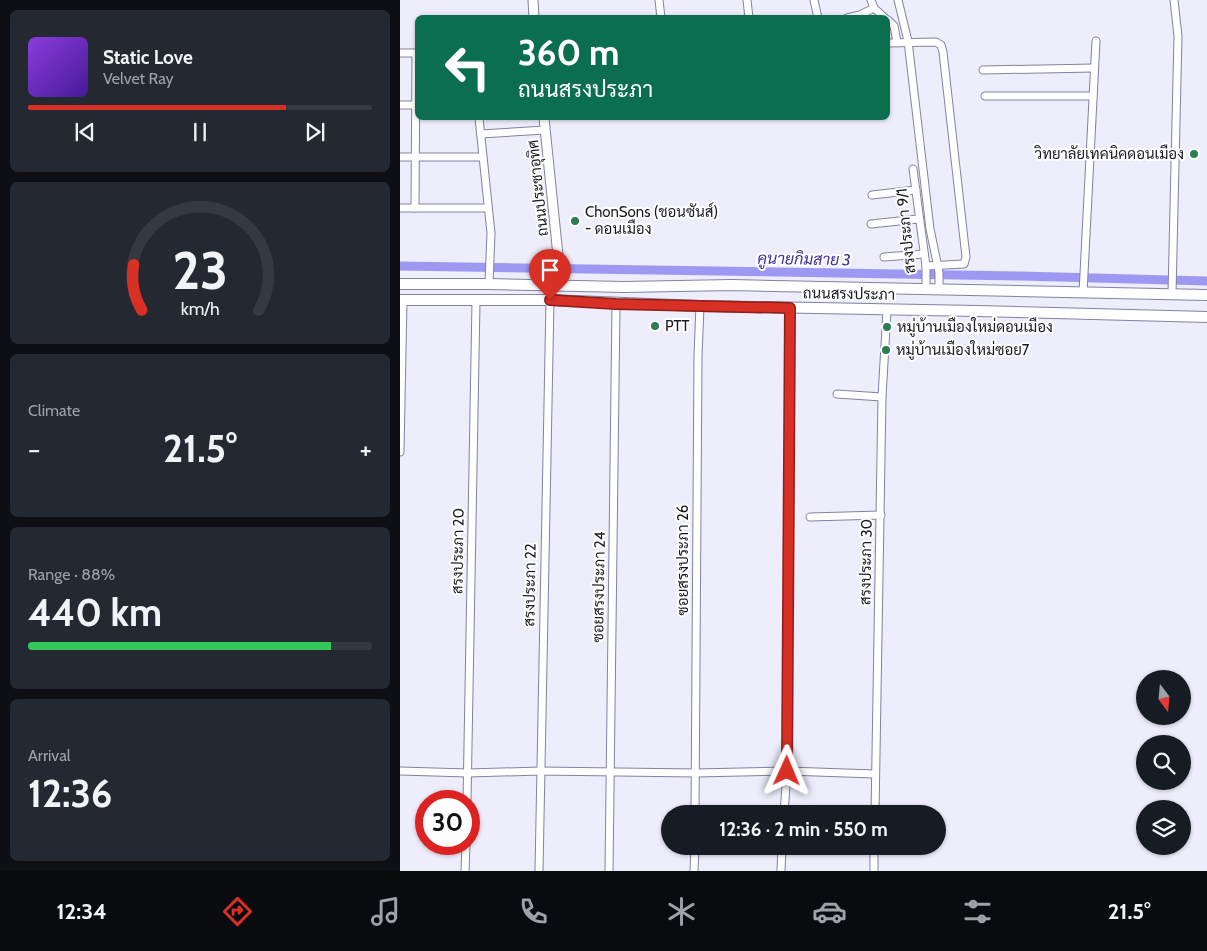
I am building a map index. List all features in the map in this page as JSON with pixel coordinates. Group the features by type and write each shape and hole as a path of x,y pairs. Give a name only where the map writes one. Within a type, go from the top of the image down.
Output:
{"main road":[{"name":"ถนนสรงประภา","path":"400,284 489,279 561,280 624,287 939,285 1083,293 1172,291 1207,296"},
{"name":"ถนนสรงประภา","path":"402,300 550,300 616,304 977,310 1207,317"}],"street":[{"path":"533,0 534,15"},
{"path":"659,0 661,15"},
{"path":"747,0 748,15"},
{"path":"814,0 817,15"},
{"path":"871,0 874,8 882,15"},
{"path":"898,0 908,41 930,229 938,269 939,285"},
{"path":"1172,291 1178,36 1174,0"},
{"path":"860,15 874,8"},
{"path":"890,22 894,26 897,42"},
{"path":"1083,293 1096,41"},
{"path":"890,43 936,42 941,45 943,52 966,256 964,264 938,269 926,269"},
{"path":"400,53 415,54"},
{"path":"984,70 1094,68"},
{"path":"985,96 1093,96"},
{"path":"400,105 415,105"},
{"path":"415,208 417,120"},
{"path":"479,120 491,233 489,279"},
{"name":"ถนนประชาอุทิศ","path":"544,120 561,280"},
{"path":"481,136 545,130"},
{"path":"400,157 483,157"},
{"name":"สรงประภา 9/1","path":"913,169 926,269 926,285"},
{"path":"872,195 916,190"},
{"path":"400,208 488,208"},
{"path":"870,224 918,219"},
{"path":"884,257 924,254"},
{"path":"400,452 402,300"},
{"name":"สรงประภา 22","path":"539,871 550,300"},
{"name":"สรงประภา 20","path":"467,790 476,301"},
{"name":"ซอยสรงประภา 24","path":"609,871 616,304"},
{"name":"ซอยสรงประภา 26","path":"695,805 700,306"},
{"path":"785,805 787,771 790,308"},
{"name":"สรงประภา 30","path":"874,805 882,397 887,310"},
{"path":"837,394 882,397"},
{"path":"810,517 881,515"},
{"path":"400,771 468,773 540,771 696,773 787,771 875,774"},
{"path":"465,871 466,855"},
{"path":"694,871 695,855"},
{"path":"781,871 782,855"},
{"path":"874,855 874,871"}],"waterway":[{"name":"คูนายกิมสาย 3","path":"400,266 1021,276 1207,281"}],"place":[{"name":"วิทยาลัยเทคนิคดอนเมือง","path":"1194,154"},
{"name":"ChonSons (ชอนซันส์) - ดอนเมือง","path":"575,221"},
{"name":"PTT","path":"655,326"},
{"name":"หมู่บ้านเมืองใหม่ดอนเมือง","path":"887,327"},
{"name":"หมู่บ้านเมืองใหม่ซอย7","path":"886,350"}],"route":[{"path":"550,300 616,304 790,308 787,771"}]}
